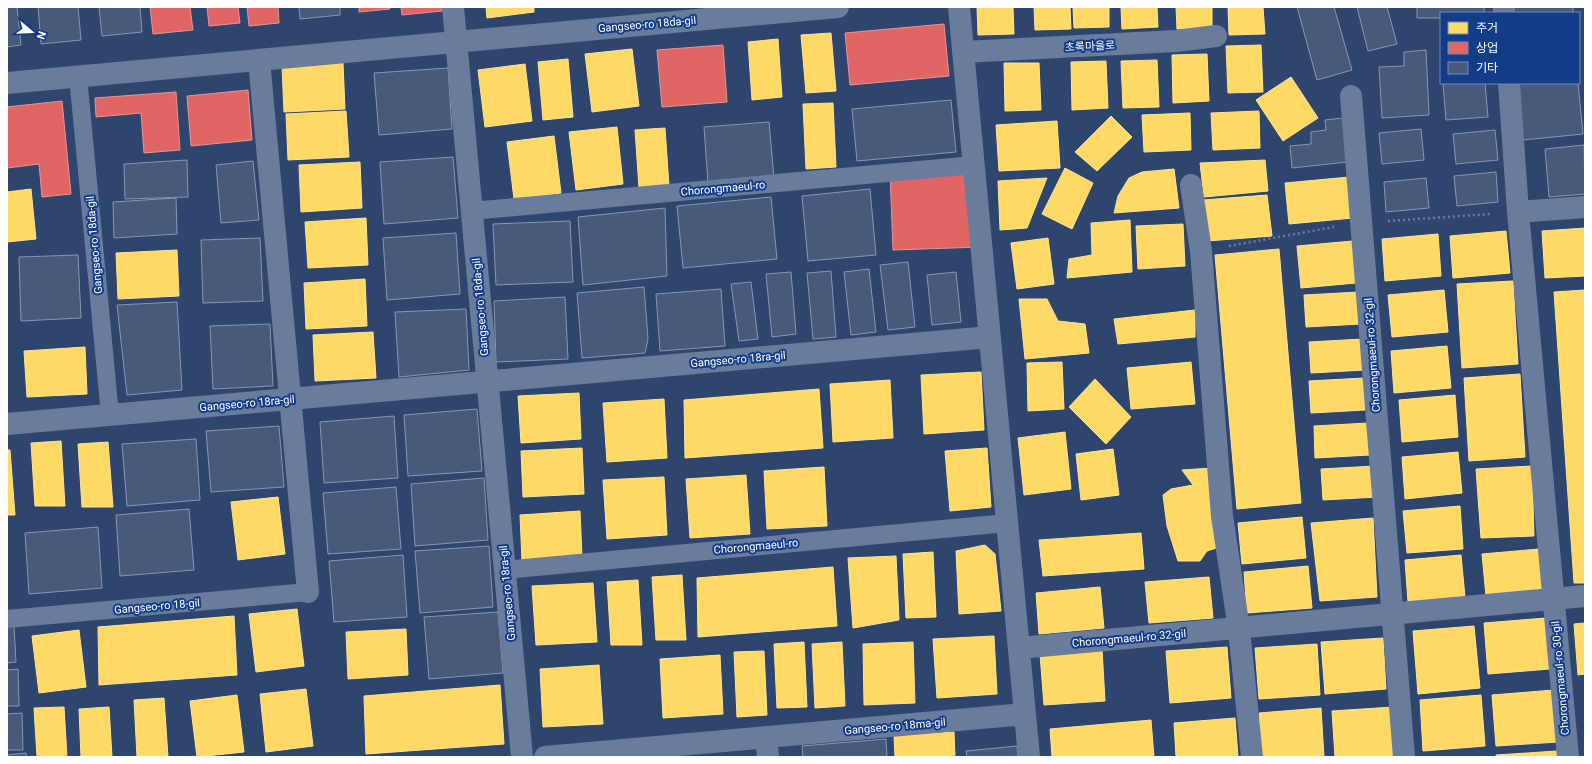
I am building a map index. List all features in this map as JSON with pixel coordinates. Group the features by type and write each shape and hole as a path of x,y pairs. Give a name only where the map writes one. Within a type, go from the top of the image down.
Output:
{"street":[{"path":"453,7 456,42"},
{"name":"Gangseo-ro 18da-gil","path":"7,83 838,7"},
{"path":"959,7 1029,757"},
{"name":"초록마을로","path":"963,52 1176,41 1216,36"},
{"name":"Gangseo-ro 18da-gil","path":"456,42 487,381"},
{"path":"259,60 308,592"},
{"path":"1509,84 1518,212 1553,599"},
{"name":"Chorongmaeul-ro 32-gil","path":"1351,96 1392,614"},
{"path":"1191,185 1201,251 1222,516 1239,629 1252,757"},
{"path":"1518,212 1585,207"},
{"name":"Gangseo-ro 18ra-gil","path":"7,424 990,337"},
{"name":"Gangseo-ro 18ra-gil","path":"487,381 522,757"},
{"name":"Chorongmaeul-ro 32-gil","path":"1019,648 1239,629 1585,596"},
{"name":"Chorongmaeul-ro 30-gil","path":"1553,599 1568,757"},
{"path":"1392,614 1404,757"},
{"name":"Gangseo-ro 18ma-gil","path":"545,757 767,747 1025,714"}],"lane":[{"name":"Gangseo-ro 18da-gil","path":"78,76 110,415"},
{"name":"Chorongmaeul-ro","path":"472,211 974,164"},
{"name":"Chorongmaeul-ro","path":"504,570 1007,522"},
{"name":"Gangseo-ro 18-gil","path":"7,619 308,592"}],"path":[{"path":"1201,251 1276,236 1361,223 1518,212"}],"building: 주거":[{"path":"486,7 534,7 534,12 487,18"},
{"path":"977,7 1013,7 1014,34 978,35"},
{"path":"1034,7 1070,7 1071,29 1035,30"},
{"path":"1073,7 1109,7 1109,27 1074,28"},
{"path":"1121,7 1157,7 1158,27 1122,29"},
{"path":"1176,7 1212,7 1212,28 1177,29"},
{"path":"1228,7 1263,7 1265,34 1229,35"},
{"path":"831,33 836,91 806,93 801,35"},
{"path":"778,39 782,97 752,100 748,42"},
{"path":"1261,45 1263,92 1228,93 1226,46"},
{"path":"632,49 639,106 592,112 585,54"},
{"path":"1207,54 1209,101 1173,103 1172,55"},
{"path":"568,59 573,117 543,120 538,62"},
{"path":"1157,60 1159,107 1123,108 1121,61"},
{"path":"1106,61 1108,108 1072,110 1071,62"},
{"path":"343,63 345,109 284,112 282,66"},
{"path":"1004,63 1039,63 1041,110 1005,111"},
{"path":"525,64 532,121 485,127 478,70"},
{"path":"1291,77 1318,118 1283,141 1256,100"},
{"path":"833,103 836,167 806,169 803,104"},
{"path":"346,111 349,157 288,160 286,114"},
{"path":"1259,111 1260,148 1213,150 1211,113"},
{"path":"1190,113 1191,150 1144,152 1142,115"},
{"path":"1111,116 1132,137 1097,171 1075,152"},
{"path":"1057,121 1060,168 999,171 996,125"},
{"path":"617,127 623,184 576,190 569,132"},
{"path":"665,128 669,186 639,188 635,130"},
{"path":"554,136 561,193 514,199 507,142"},
{"path":"1265,160 1268,191 1204,197 1200,163"},
{"path":"360,162 362,208 301,212 299,165"},
{"path":"1065,168 1093,183 1072,229 1042,214"},
{"path":"1174,169 1179,208 1114,213 1118,196 1129,178 1142,172"},
{"path":"1349,177 1353,218 1289,224 1285,183"},
{"path":"1047,178 1027,228 1000,230 998,181"},
{"path":"31,189 36,239 7,242 7,192"},
{"path":"1267,195 1272,236 1207,241 1203,200"},
{"path":"366,218 368,265 308,268 305,222"},
{"path":"1130,220 1132,272 1067,278 1069,259 1092,255 1091,223"},
{"path":"1183,224 1185,266 1138,269 1136,226"},
{"path":"1585,228 1585,276 1545,278 1542,231"},
{"path":"1506,231 1510,273 1453,278 1450,236"},
{"path":"1438,234 1441,276 1385,281 1382,239"},
{"path":"1048,238 1054,284 1017,289 1011,243"},
{"path":"1353,241 1356,283 1301,288 1297,246"},
{"path":"1279,249 1301,503 1237,509 1215,255"},
{"path":"177,250 179,296 118,299 116,253"},
{"path":"365,279 367,326 306,329 304,283"},
{"path":"1513,281 1518,364 1462,368 1457,284"},
{"path":"1444,290 1448,332 1392,337 1388,295"},
{"path":"1585,290 1585,583 1574,583 1554,292"},
{"path":"1359,292 1360,324 1306,327 1304,295"},
{"path":"1019,299 1047,299 1058,321 1085,324 1089,353 1025,359"},
{"path":"1195,310 1195,337 1118,344 1114,319"},
{"path":"373,332 376,378 315,381 313,335"},
{"path":"1363,339 1365,370 1311,373 1309,342"},
{"path":"1447,346 1451,388 1394,393 1391,351"},
{"path":"85,347 87,394 27,397 24,351"},
{"path":"1062,362 1064,409 1028,411 1027,363"},
{"path":"1191,362 1195,404 1131,409 1127,368"},
{"path":"981,372 984,430 924,434 921,375"},
{"path":"1520,374 1525,457 1469,461 1464,378"},
{"path":"1364,378 1365,410 1311,413 1309,381"},
{"path":"1095,379 1131,417 1106,444 1069,407"},
{"path":"890,380 893,438 833,442 830,384"},
{"path":"819,389 823,448 685,458 684,400"},
{"path":"579,393 581,439 521,443 518,396"},
{"path":"1455,395 1458,437 1402,442 1399,400"},
{"path":"664,399 667,458 607,462 603,403"},
{"path":"1368,423 1370,455 1315,458 1314,426"},
{"path":"1065,432 1071,489 1024,495 1018,438"},
{"path":"61,441 65,506 35,506 31,443"},
{"path":"108,442 113,507 82,507 78,444"},
{"path":"582,448 584,494 523,497 521,451"},
{"path":"987,448 991,507 950,511 945,451"},
{"path":"1113,449 1119,495 1081,500 1076,454"},
{"path":"7,450 10,450 15,515 7,515"},
{"path":"1458,452 1462,493 1405,499 1402,457"},
{"path":"1375,466 1377,497 1323,500 1321,469"},
{"path":"1532,466 1534,536 1481,538 1476,469"},
{"path":"824,467 827,526 767,529 764,471"},
{"path":"1212,468 1216,548 1207,551 1200,561 1178,561 1167,526 1163,495 1171,489 1193,485 1182,470"},
{"path":"746,475 750,534 690,538 686,479"},
{"path":"664,477 667,535 607,539 603,480"},
{"path":"278,497 285,554 238,560 231,502"},
{"path":"1460,506 1463,549 1407,553 1403,511"},
{"path":"580,511 582,557 522,561 520,515"},
{"path":"1302,517 1306,558 1242,564 1238,523"},
{"path":"1373,518 1377,597 1320,601 1311,523"},
{"path":"1141,533 1144,569 1043,576 1039,540"},
{"path":"985,545 995,554 1001,611 959,614 956,551"},
{"path":"1539,549 1543,591 1486,596 1482,554"},
{"path":"933,552 936,617 906,618 903,554"},
{"path":"1461,555 1465,597 1408,602 1405,560"},
{"path":"896,556 899,620 853,628 848,558"},
{"path":"1308,566 1312,608 1247,613 1244,572"},
{"path":"833,567 837,626 698,637 697,578"},
{"path":"682,575 686,640 656,640 652,577"},
{"path":"1209,577 1213,618 1149,623 1145,582"},
{"path":"638,580 642,645 611,645 607,582"},
{"path":"593,583 597,642 536,645 532,586"},
{"path":"1100,587 1104,628 1039,634 1036,593"},
{"path":"297,609 304,666 256,672 249,614"},
{"path":"234,616 237,675 99,685 98,627"},
{"path":"1546,618 1550,669 1488,674 1484,623"},
{"path":"1585,623 1585,674 1578,675 1574,624"},
{"path":"1474,626 1480,688 1418,694 1413,631"},
{"path":"406,629 408,675 348,679 346,632"},
{"path":"79,630 86,687 39,693 32,636"},
{"path":"994,636 997,694 937,698 933,639"},
{"path":"1383,638 1386,689 1325,694 1321,642"},
{"path":"804,642 807,707 777,708 774,644"},
{"path":"842,642 845,706 815,708 812,644"},
{"path":"913,642 915,703 864,705 863,644"},
{"path":"1317,644 1320,695 1259,699 1255,648"},
{"path":"1227,647 1231,698 1170,703 1166,651"},
{"path":"1102,649 1105,701 1044,705 1040,654"},
{"path":"764,651 767,715 737,717 734,652"},
{"path":"720,655 723,714 663,718 660,659"},
{"path":"599,665 603,724 543,727 540,669"},
{"path":"500,685 504,744 366,754 364,696"},
{"path":"306,689 313,746 266,752 260,694"},
{"path":"1554,690 1558,742 1496,746 1492,695"},
{"path":"237,695 244,752 197,757 190,701"},
{"path":"1481,695 1485,746 1423,751 1420,700"},
{"path":"164,698 168,757 137,757 134,700"},
{"path":"64,707 67,757 37,757 34,708"},
{"path":"109,707 112,757 81,757 79,709"},
{"path":"1393,707 1397,757 1335,757 1332,711"},
{"path":"1321,708 1324,757 1262,757 1259,713"},
{"path":"1235,718 1238,757 1176,757 1174,723"},
{"path":"1151,720 1154,757 1052,757 1050,729"},
{"path":"954,732 955,757 895,757 894,736"},
{"path":"1557,751 1557,757 1496,757 1496,755"}],"building: 상업":[{"path":"150,7 190,7 193,30 153,34"},
{"path":"207,7 238,7 240,23 209,26"},
{"path":"247,7 278,7 279,23 249,26"},
{"path":"359,7 389,7 390,9 359,12"},
{"path":"401,7 441,7 442,11 402,15"},
{"path":"944,24 949,76 850,85 845,33"},
{"path":"723,45 727,102 662,107 657,50"},
{"path":"248,90 252,140 191,146 187,96"},
{"path":"176,92 180,150 144,153 141,113 96,117 95,98"},
{"path":"62,101 71,194 42,197 39,164 7,168 7,107"},
{"path":"974,165 982,247 893,250 890,172"}],"building: 기타":[{"path":"7,7 17,7 21,45 7,47"},
{"path":"38,7 78,7 81,40 41,44"},
{"path":"99,7 140,7 142,32 102,36"},
{"path":"299,7 340,7 340,15 300,19"},
{"path":"1297,7 1334,7 1352,70 1317,80"},
{"path":"1357,7 1387,7 1397,44 1368,51"},
{"path":"1417,7 1484,7 1484,12 1440,12 1440,18 1417,18"},
{"path":"1512,7 1573,7 1573,12 1513,12"},
{"path":"1426,50 1429,115 1382,118 1379,67 1404,66 1404,52"},
{"path":"448,68 452,129 379,135 374,73"},
{"path":"1443,84 1485,84 1488,117 1446,120"},
{"path":"1518,84 1578,84 1583,134 1523,140"},
{"path":"951,100 956,152 857,161 852,109"},
{"path":"1343,118 1347,162 1292,168 1290,146 1311,144 1311,132 1326,130 1325,120"},
{"path":"769,122 774,178 708,183 704,127"},
{"path":"1421,129 1424,160 1382,164 1379,133"},
{"path":"1495,130 1498,160 1456,164 1453,134"},
{"path":"1584,145 1585,194 1549,197 1545,149"},
{"path":"453,157 458,218 384,224 380,162"},
{"path":"187,160 188,197 125,199 124,164"},
{"path":"253,161 259,220 221,223 216,165"},
{"path":"1496,172 1498,202 1457,206 1454,176"},
{"path":"1426,178 1429,208 1386,212 1384,182"},
{"path":"870,189 876,255 808,261 802,196"},
{"path":"771,197 777,259 683,268 677,206"},
{"path":"176,198 177,234 114,238 113,202"},
{"path":"665,208 667,276 583,285 578,217"},
{"path":"570,221 573,282 496,285 493,224"},
{"path":"456,233 460,294 387,300 383,238"},
{"path":"260,238 263,301 203,303 201,240"},
{"path":"78,255 81,318 21,321 19,257"},
{"path":"908,262 915,327 888,330 880,265"},
{"path":"869,269 876,332 851,335 844,272"},
{"path":"831,271 836,337 813,339 807,273"},
{"path":"791,272 796,334 772,337 766,274"},
{"path":"956,272 961,322 932,325 927,275"},
{"path":"751,282 758,339 739,341 731,284"},
{"path":"644,287 648,339 645,353 582,358 577,293"},
{"path":"721,289 725,346 660,351 656,294"},
{"path":"565,297 568,359 496,362 494,301"},
{"path":"177,302 182,390 127,395 117,305"},
{"path":"466,309 469,370 399,377 395,312"},
{"path":"270,324 273,386 213,389 210,326"},
{"path":"477,409 482,471 408,476 404,415"},
{"path":"394,416 398,478 324,483 320,422"},
{"path":"279,426 284,487 211,492 206,431"},
{"path":"196,439 200,500 127,506 122,444"},
{"path":"484,478 488,540 415,546 411,484"},
{"path":"396,487 401,549 328,554 323,493"},
{"path":"189,509 194,570 120,576 116,515"},
{"path":"98,527 102,588 29,594 25,533"},
{"path":"489,546 493,607 420,613 415,551"},
{"path":"403,555 407,617 334,622 329,561"},
{"path":"498,612 503,673 429,679 424,617"},
{"path":"14,626 16,662 7,663 7,627"},
{"path":"18,669 19,706 7,706 7,670"},
{"path":"22,713 23,750 7,750 7,714"},
{"path":"886,739 887,757 803,757 802,746"},
{"path":"1017,746 1018,757 967,757 966,751"},
{"path":"26,753 26,757 7,757 7,755"}]}
